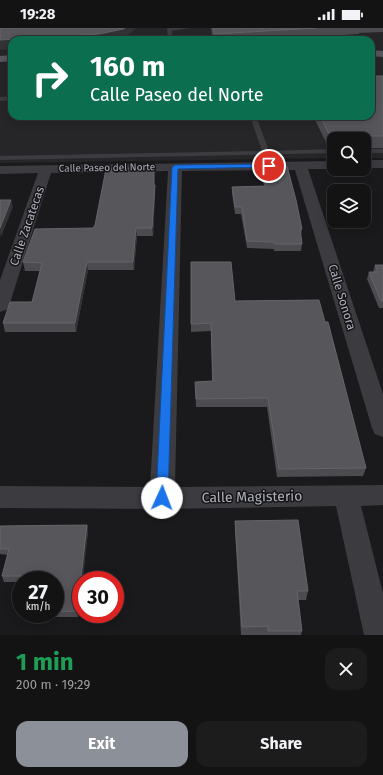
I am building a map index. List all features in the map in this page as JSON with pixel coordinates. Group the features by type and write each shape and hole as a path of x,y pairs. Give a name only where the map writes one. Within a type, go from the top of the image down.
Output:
{"street":[{"path":"371,164 383,164"},
{"name":"Calle Sonora","path":"300,165 383,428"},
{"name":"Calle Paseo del Norte","path":"0,170 327,165"},
{"path":"162,498 175,167"},
{"name":"Calle Zacatecas","path":"0,306 46,169"},
{"path":"346,495 379,635"},
{"name":"Calle Magisterio","path":"0,497 162,498 383,495"}],"lane":[{"path":"170,29 188,28"},
{"path":"254,120 266,153"},
{"path":"371,151 383,150"},
{"path":"0,158 327,151"}],"shaded area":[{"path":"0,28 383,28 383,158 371,158 371,132 327,132 327,158 0,163"}],"building":[{"path":"0,28 125,28 99,34 66,36 8,36 8,40 0,40"},
{"path":"213,28 316,28 214,34"},
{"path":"375,76 383,76 383,136 371,136 371,132 328,132 322,120 375,120"},
{"path":"287,166 302,229 300,229 302,244 275,244 274,242 247,241 242,207 235,207 232,187 266,186 262,167"},
{"path":"154,167 155,185 152,228 136,228 133,262 87,262 75,323 3,323 10,302 32,302 42,263 23,262 35,229 93,228 95,225 106,169"},
{"path":"0,200 11,200 0,228"},
{"path":"191,262 231,262 235,301 319,300 325,322 328,322 366,468 279,469 268,398 196,399 195,382 213,381 211,323 191,324"},
{"path":"375,265 383,265 383,301 381,301 369,272 378,272"},
{"path":"298,520 308,591 297,591 302,631 268,631 268,626 242,627 235,521"},
{"path":"87,525 82,571 72,571 72,611 64,612 64,571 12,571 12,576 2,576 9,549 0,549 0,526"}],"route":[{"path":"162,498 175,167 269,166"}]}
